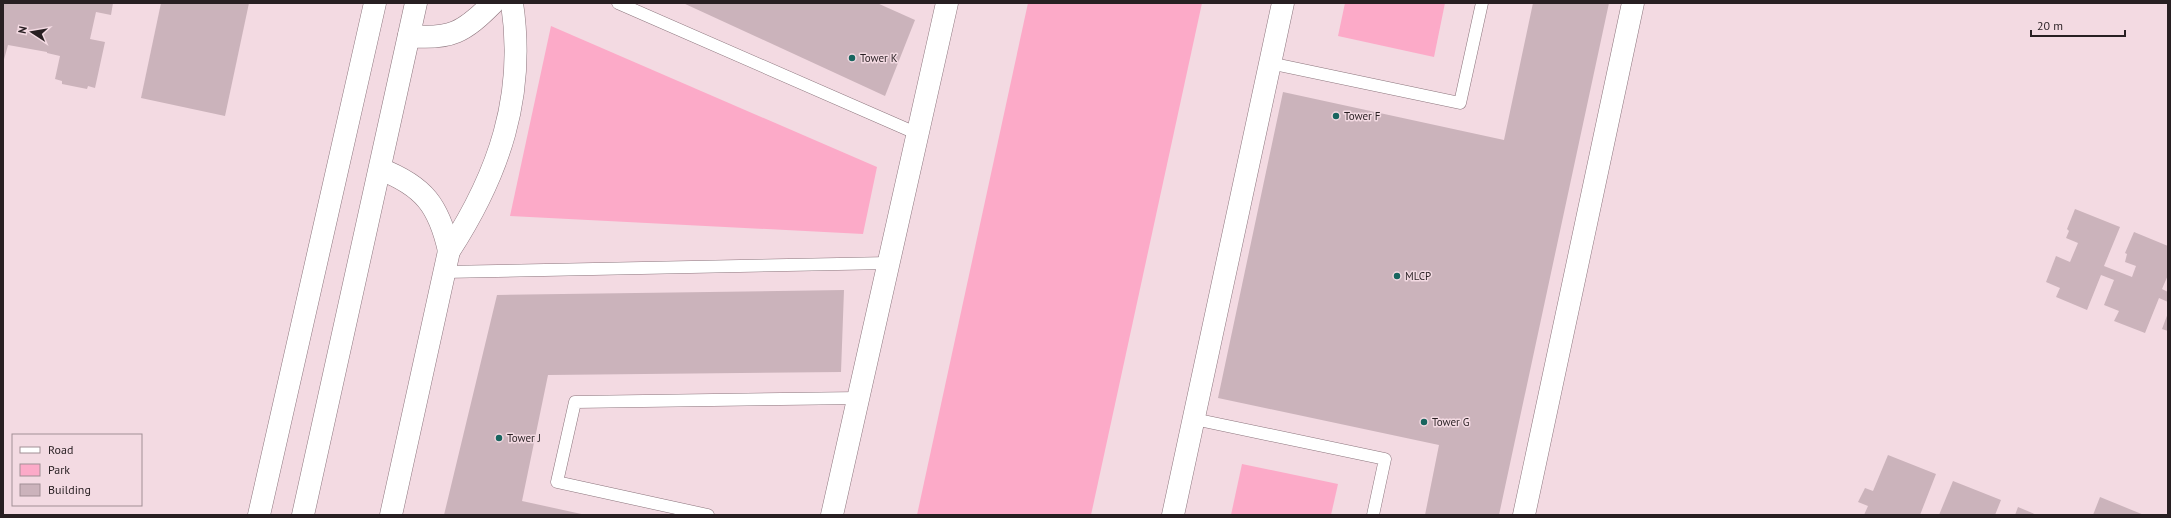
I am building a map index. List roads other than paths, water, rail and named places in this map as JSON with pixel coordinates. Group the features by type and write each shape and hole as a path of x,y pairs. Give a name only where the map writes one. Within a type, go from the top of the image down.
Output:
{"street":[{"path":"259,515 375,3"},
{"path":"303,515 416,3"},
{"path":"409,36 434,37 456,33 493,3"},
{"path":"391,515 449,251 468,221 485,189 498,155 508,121 514,86 516,51 512,3"},
{"path":"832,515 947,3"},
{"path":"1173,515 1283,3"},
{"path":"1524,515 1633,3"},
{"path":"380,169 407,182 431,204 440,217 449,251"}],"lane":[{"path":"618,3 918,134"},
{"path":"1270,63 1460,103 1482,3"},
{"path":"444,272 889,263"},
{"path":"708,515 557,482 575,402 858,398"},
{"path":"1194,419 1385,460 1373,515"}],"place":[{"name":"Tower K","path":"852,58"},
{"name":"Tower F","path":"1336,116"},
{"name":"MLCP","path":"1397,276"},
{"name":"Tower G","path":"1424,422"},
{"name":"Tower J","path":"499,438"}]}
